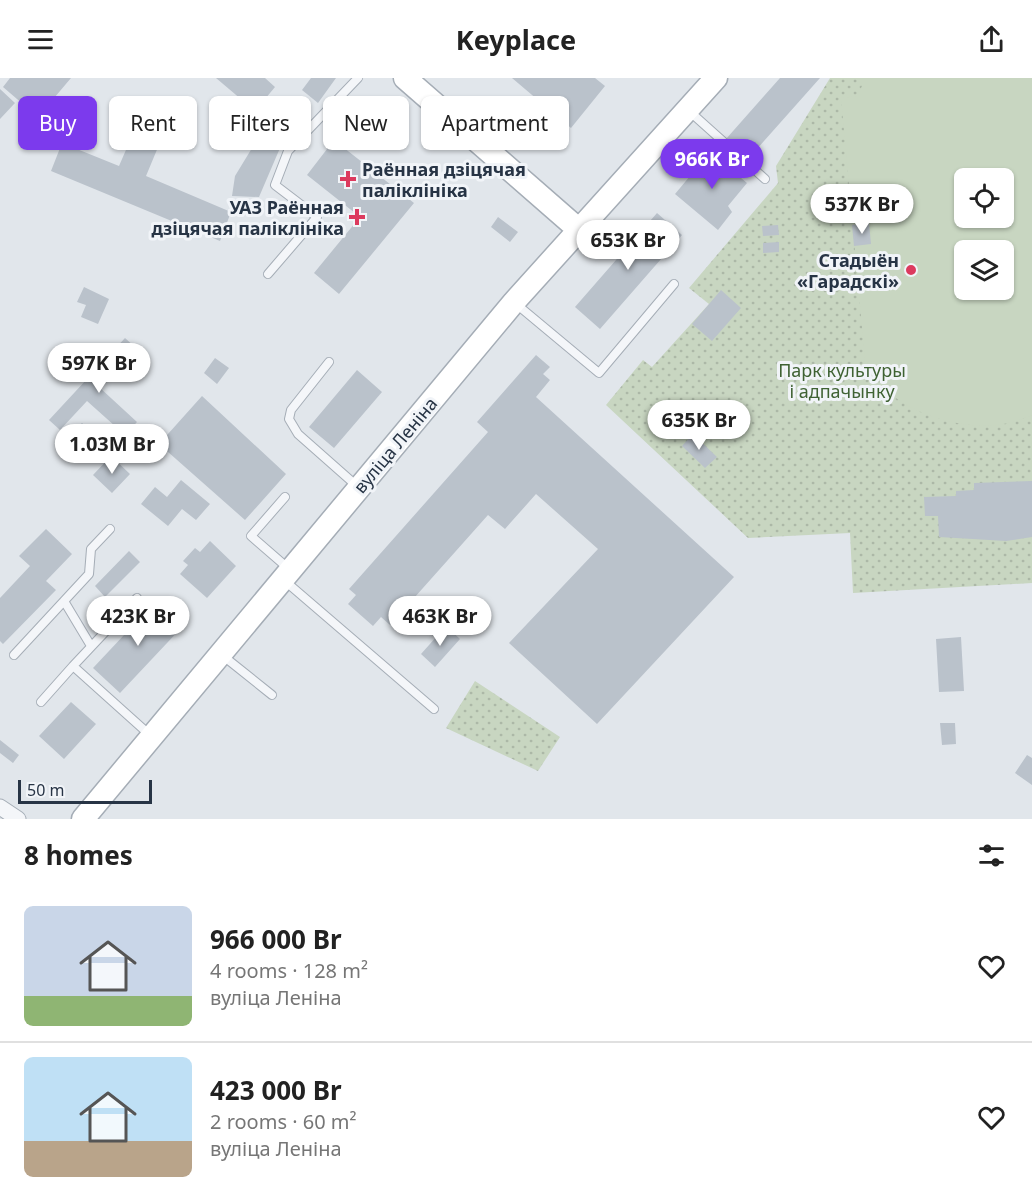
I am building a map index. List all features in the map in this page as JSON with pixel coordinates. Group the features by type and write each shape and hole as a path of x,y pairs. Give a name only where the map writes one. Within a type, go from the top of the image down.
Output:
{"main road":[{"path":"405,78 578,229"},
{"name":"вуліца Леніна","path":"82,819 514,302 716,78"}],"street":[{"path":"0,807 18,819"}],"lane":[{"path":"268,274 317,217 275,185 288,151 358,78"},
{"path":"687,109 765,180"},
{"path":"514,302 599,373 674,284"},
{"path":"328,362 291,410 289,419 298,434 359,488"},
{"path":"285,497 251,536 286,575 434,709"},
{"path":"14,655 89,574 91,549 110,530"},
{"path":"41,702 137,598"},
{"path":"64,601 91,646"},
{"path":"220,654 272,695"},
{"path":"73,666 152,737"}],"green space":[{"name":"Парк культуры і адпачынку","path":"830,78 1032,78 1032,583 853,593 850,533 748,538 606,405 643,360 652,367 709,304 689,288 778,183 776,166"},
{"name":"Стадыён «Гарадскі»","path":"866,78 1032,78 1032,415 1005,424 983,426 938,418 897,399 884,387 865,360 841,98 857,96"},
{"path":"475,681 560,737 538,771 446,728"}],"building":[{"path":"10,78 71,78 56,96 18,96 18,100 3,87"},
{"path":"216,78 265,78 275,87 268,96 237,96"},
{"path":"311,78 336,78 318,103 302,90"},
{"path":"512,78 595,78 605,86 571,128 569,126 569,96 533,96"},
{"path":"780,78 820,78 748,159 726,139"},
{"path":"0,89 15,103 0,119"},
{"path":"59,150 79,150 119,166 126,150 157,150 146,176 231,212 220,241 51,171"},
{"path":"251,150 279,150 259,197 232,196 235,176"},
{"path":"326,150 347,150 414,203 339,294 314,273 360,217 307,175"},
{"path":"710,152 747,183 728,206 732,212 718,230 675,194"},
{"path":"657,213 682,235 600,329 575,307"},
{"path":"498,217 518,232 510,242 491,227"},
{"path":"869,223 871,244 854,246 852,225"},
{"path":"778,225 779,235 763,236 762,226"},
{"path":"779,242 779,252 763,253 763,243"},
{"path":"84,287 109,299 98,324 81,317 86,305 77,302"},
{"path":"721,290 741,308 712,341 692,324"},
{"path":"125,338 136,348 99,387 137,422 125,435 87,401 60,430 49,420"},
{"path":"536,355 550,367 543,374 550,380 536,397 734,577 597,724 509,643 598,549 536,494 505,529 488,515 390,625 381,617 373,626 348,604 356,595 349,589 488,432 477,422"},
{"path":"215,358 229,368 217,384 204,373"},
{"path":"357,370 382,392 334,448 309,427"},
{"path":"202,396 286,474 245,520 159,444"},
{"path":"82,423 99,440 81,458 64,441"},
{"path":"693,434 717,457 705,468 682,446"},
{"path":"111,456 130,474 112,493 93,475"},
{"path":"181,480 210,504 196,520 182,509 168,526 141,504 155,487 167,497"},
{"path":"1032,481 1032,537 1006,541 939,537 938,516 925,516 924,497 956,496 956,491 974,490 974,483"},
{"path":"46,529 72,554 46,581 56,590 3,644 0,641 0,598 30,566 19,556"},
{"path":"210,541 236,566 207,598 180,574 188,565 183,561 195,548 200,552"},
{"path":"129,551 140,562 105,597 95,586"},
{"path":"156,601 183,626 120,693 93,668"},
{"path":"446,626 460,639 435,667 421,654"},
{"path":"961,637 964,691 939,692 936,639"},
{"path":"71,702 96,724 64,759 39,736"},
{"path":"940,723 955,723 956,744 942,745"},
{"path":"0,740 19,755 13,763 0,753"},
{"path":"1027,755 1032,758 1032,785 1015,773"}],"place":[{"name":"Раённая дзіцячая паліклініка","path":"348,179"},
{"name":"УАЗ Раённая дзіцячая паліклініка","path":"357,217"},
{"name":"Стадыён «Гарадскі»","path":"911,270"}]}
